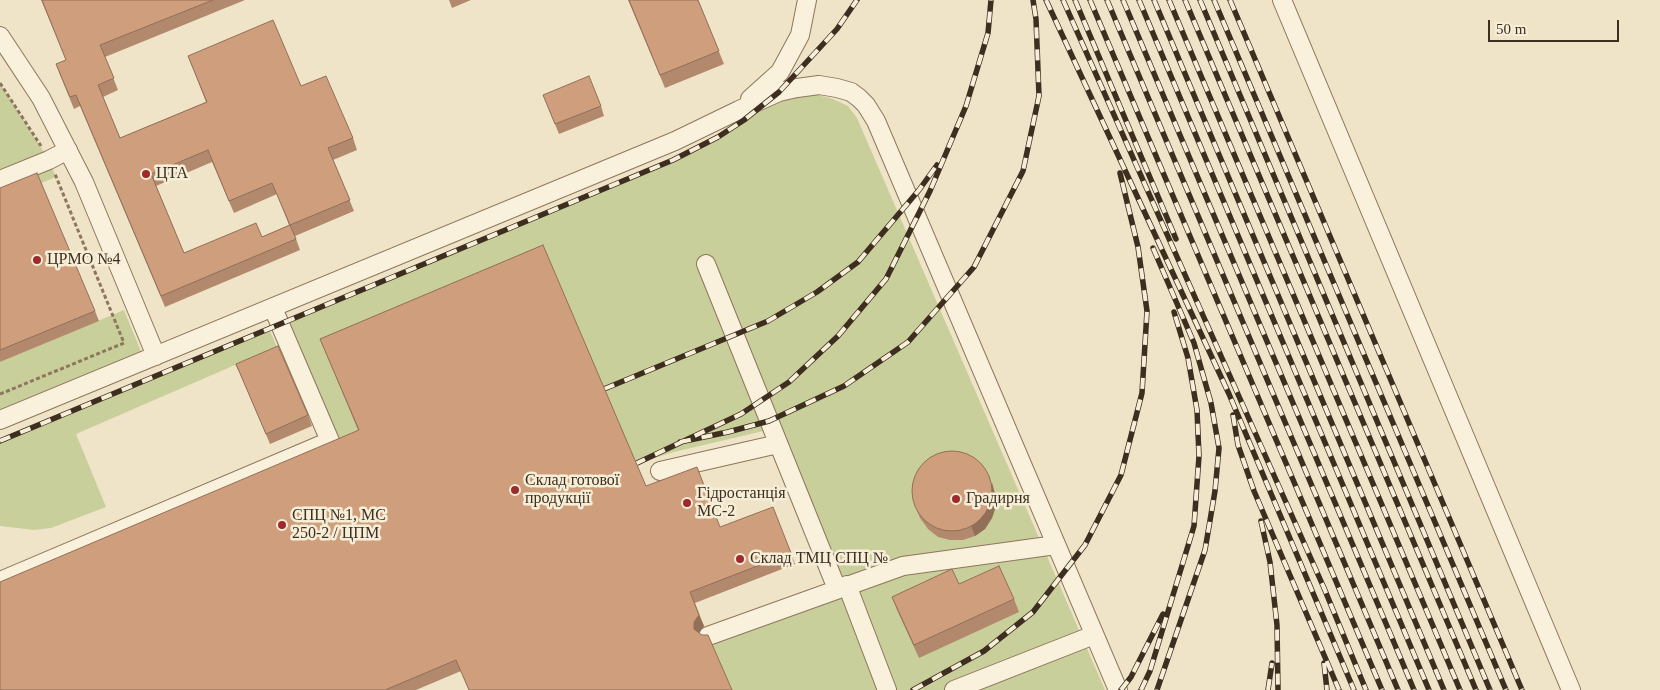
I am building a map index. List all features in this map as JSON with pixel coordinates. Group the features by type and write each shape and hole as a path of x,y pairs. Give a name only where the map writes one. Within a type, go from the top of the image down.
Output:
{"lane":[{"path":"738,110 780,72 800,35 807,0"},
{"path":"1282,0 1571,690"},
{"path":"0,36 41,98 84,182 156,356"},
{"path":"0,420 675,141 779,92 819,86 837,88 851,92 866,105 876,121 1118,690"},
{"path":"0,180 50,160 68,150"},
{"path":"706,264 778,444 887,690"},
{"path":"0,581 330,441 273,308"},
{"path":"660,472 778,444"},
{"path":"708,636 903,566 1056,545"},
{"path":"954,690 1094,635"}],"path":[{"path":"0,83 50,160 124,343 0,394"}],"green space":[{"path":"0,83 49,160 56,177 0,200"},
{"path":"803,95 818,95 833,99 848,106 857,118 1105,690 731,690 708,636 837,589 772,429 674,452 635,464 325,350 363,441 330,456 281,325 673,160 718,137 768,105"},
{"path":"124,310 145,361 0,421 0,362"},
{"path":"269,329 279,351 238,370 235,365 76,434 106,507 51,528 34,530 0,526 0,443 17,434"}],"building":[{"path":"42,0 213,0 100,45 114,78 98,85 120,138 207,102 188,56 273,20 301,86 326,76 353,138 328,148 350,200 290,225 296,239 161,296 76,95 70,97 56,64 66,60","holes":["208,150 229,201 272,183 290,225 262,237 256,223 184,253 151,174"]},
{"path":"629,0 698,0 719,51 660,75"},
{"path":"589,76 601,106 555,124 543,95"},
{"name":"ЦРМО №4","path":"37,173 95,311 0,350 0,188"},
{"path":"543,245 646,486 697,467 720,527 773,507 791,553 690,592 699,615 694,622 694,629 702,635 708,635 732,690 469,690 456,660 385,690 0,690 0,582 359,430 320,339"},
{"path":"278,346 308,415 266,434 236,364"},
{"name":"Градирня","path":"952,451 967,454 980,463 989,476 992,491 989,506 980,519 967,528 952,531 937,528 924,519 915,506 912,491 915,476 924,463 937,454"},
{"path":"999,566 1014,599 914,645 892,597 952,569 959,584"}],"railway":[{"path":"0,441 673,160 718,137 744,120 779,92 837,29 857,0"},
{"path":"635,464 741,414 789,382 838,336 886,279 930,191 966,106 988,33 991,0"},
{"path":"680,442 769,421 844,386 908,342 974,267 1023,171 1039,96 1036,19 1033,0"},
{"path":"1046,0 1229,394 1354,690"},
{"path":"1063,0 1324,588 1366,690"},
{"path":"1075,0 1176,239"},
{"path":"1090,0 1382,690"},
{"path":"1107,0 1398,690"},
{"path":"1123,0 1414,690"},
{"path":"1139,0 1429,690"},
{"path":"1154,0 1444,690"},
{"path":"1169,0 1460,690"},
{"path":"1185,0 1476,690"},
{"path":"1200,0 1490,690"},
{"path":"1214,0 1506,690"},
{"path":"1230,0 1522,690"},
{"path":"604,389 768,321 817,292 858,262 919,190 937,165"},
{"path":"913,690 984,651 1033,612 1085,545 1121,475 1142,393 1147,311 1138,247 1120,173"},
{"path":"1153,248 1194,343 1211,403 1219,448 1215,491 1205,550 1157,690"},
{"path":"1141,690 1150,671 1194,526 1199,456 1197,410 1188,358 1174,312"},
{"path":"1233,415 1238,445 1254,491 1339,690"},
{"path":"1261,521 1270,562 1277,625 1278,690"},
{"path":"1121,690 1131,677 1163,614"},
{"path":"1268,690 1272,663"},
{"path":"1324,663 1327,690"}],"place":[{"name":"ЦТА","path":"146,174"},
{"name":"ЦРМО №4","path":"37,260"},
{"name":"Склад готової продукції","path":"515,490"},
{"name":"Градирня","path":"956,499"},
{"name":"Гідростанція МС-2","path":"687,503"},
{"name":"СПЦ №1, МС 250-2 / ЦПМ","path":"282,525"},
{"name":"Склад ТМЦ СПЦ №","path":"740,559"}]}
